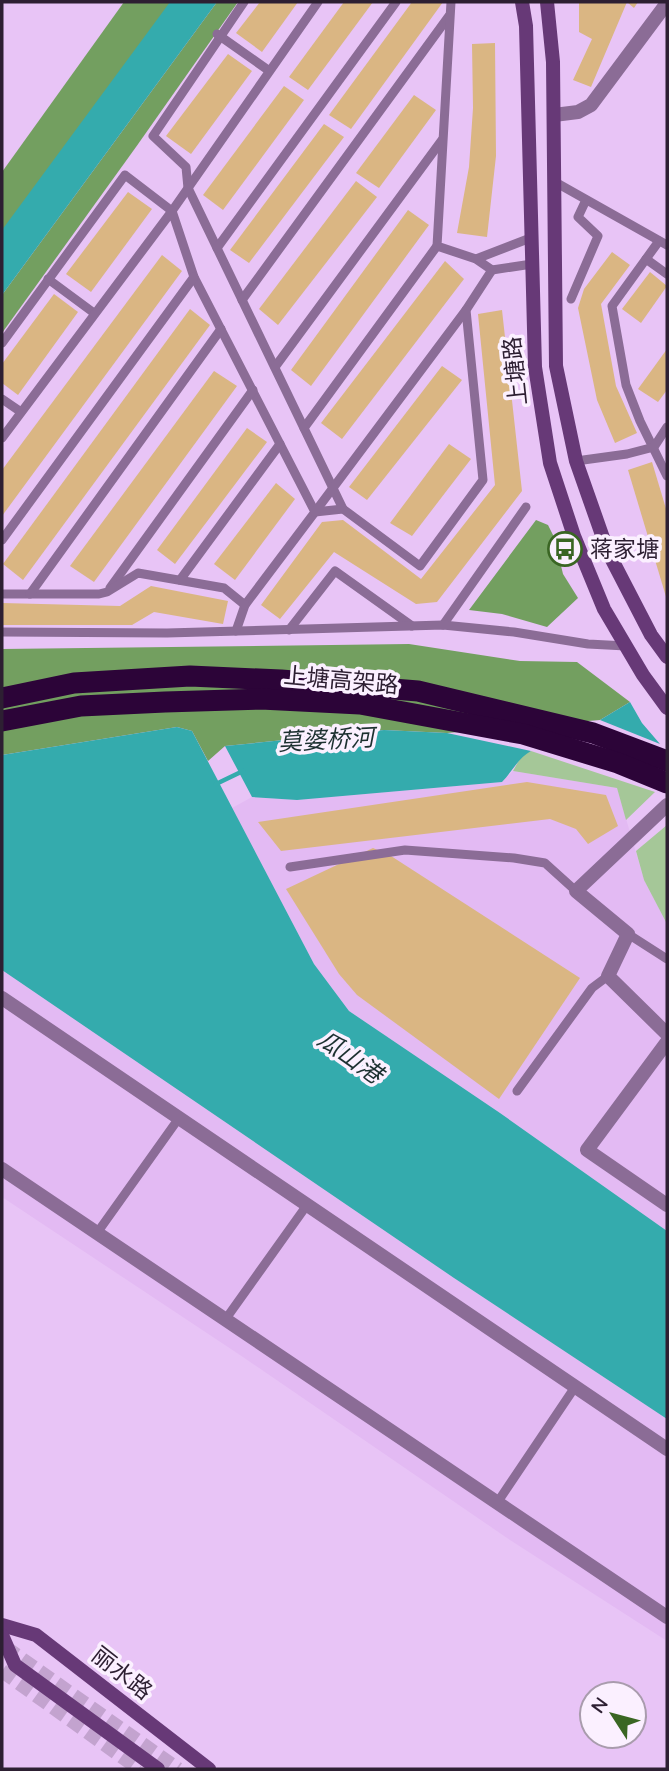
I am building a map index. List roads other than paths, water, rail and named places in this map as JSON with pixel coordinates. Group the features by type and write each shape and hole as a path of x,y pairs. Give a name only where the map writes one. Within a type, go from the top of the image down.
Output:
{"highway":[{"name":"上塘高架路","path":"2,698 74,683 190,677 281,680 418,691 593,733 667,761"},
{"name":"上塘高架路","path":"2,721 81,706 165,702 261,699 360,704 523,734 618,763 667,783"}],"main road":[{"name":"上塘路","path":"522,2 526,26 533,237 534,367 551,463 575,536 604,609 643,675 667,708"},
{"name":"上塘路","path":"547,2 553,62 556,366 576,461 608,552 652,635 667,657"},
{"name":"丽水路","path":"2,1625 36,1635 209,1769"},
{"path":"2,1635 15,1665 158,1769"}],"street":[{"path":"554,115 578,112 591,105 667,3"},
{"path":"667,805 576,891 628,934 608,976 667,1034"},
{"path":"2,998 667,1450"},
{"path":"667,1042 587,1150 667,1205"},
{"path":"2,1169 667,1618"}],"lane":[{"path":"244,2 153,136 186,167 187,188 343,509 420,566 484,480 466,310"},
{"path":"2,438 172,211 318,2"},
{"path":"217,248 396,2"},
{"path":"304,428 437,246 451,2"},
{"path":"242,300 450,14"},
{"path":"216,33 268,70"},
{"path":"275,367 443,138"},
{"path":"2,343 125,175 172,211 194,277 315,512"},
{"path":"555,182 663,243 646,259 611,306 626,386 667,476"},
{"path":"571,299 598,236 578,217 586,200"},
{"path":"476,259 533,237"},
{"path":"437,246 476,259 492,270 532,264"},
{"path":"646,259 667,274"},
{"path":"236,631 245,605 466,310 492,270"},
{"path":"2,540 194,277"},
{"path":"48,279 94,313"},
{"path":"30,594 221,329"},
{"path":"107,592 253,390"},
{"path":"2,399 21,412"},
{"path":"576,461 627,454 654,447 667,427"},
{"path":"180,580 280,444"},
{"path":"443,625 526,507"},
{"path":"315,512 343,509"},
{"path":"289,630 335,571 412,626"},
{"path":"2,594 99,594 138,573 224,588 245,605"},
{"path":"2,632 236,631 443,625 514,632 588,644 626,646"},
{"path":"290,867 405,850 514,858 545,863 576,891"},
{"path":"628,934 667,959"},
{"path":"517,1091 592,988 608,976"},
{"path":"97,1233 179,1118"},
{"path":"225,1320 307,1205"},
{"path":"497,1503 575,1387"}],"water":[{"path":"170,2 217,2 2,295 2,230"},
{"path":"630,702 642,723 660,744 600,720"},
{"name":"瓜山港","path":"177,727 192,731 314,964 349,1011 667,1231 667,1419 454,1278 2,970 2,755"},
{"path":"384,730 447,733 531,751 502,782 297,800 252,797 225,746"}],"waterway":[{"name":"莫婆桥河","path":"216,784 243,771"}],"tunnel":[{"path":"5,1647 178,1769"},
{"path":"2,1671 139,1769"}],"place":[{"name":"蒋家塘","path":"565,549"}]}
